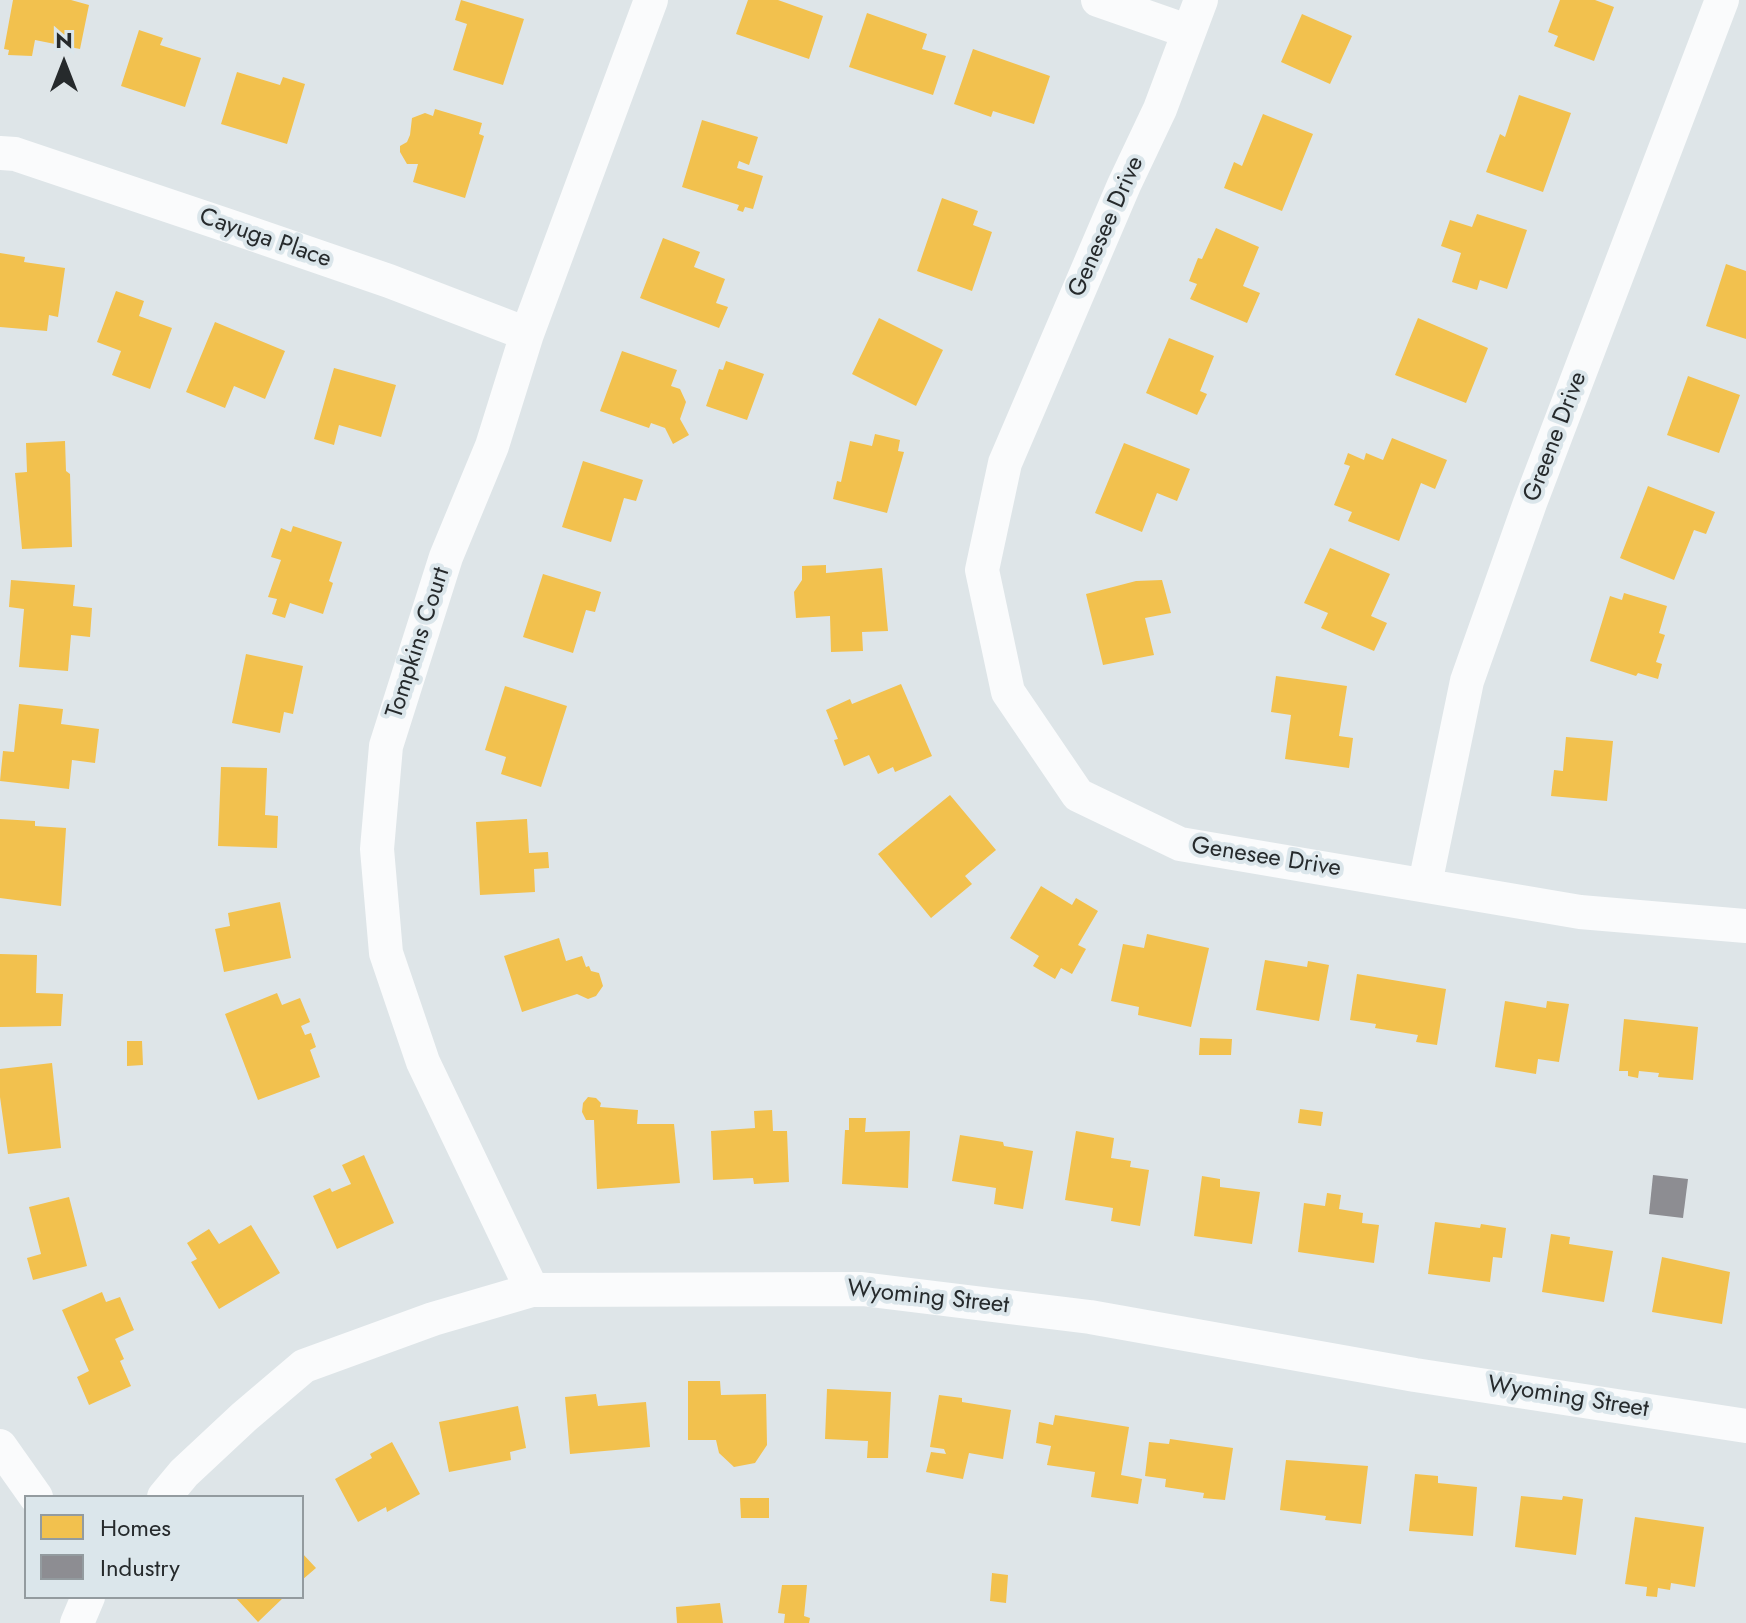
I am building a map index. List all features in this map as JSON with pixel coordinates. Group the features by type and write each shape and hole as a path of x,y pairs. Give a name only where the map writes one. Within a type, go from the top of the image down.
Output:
{"street":[{"name":"Tompkins Court","path":"532,1290 423,1062 386,953 377,849 386,746 446,557 492,446 527,334 651,0"},
{"path":"1098,0 1194,15"},
{"name":"Greene Drive","path":"1425,884 1467,681 1530,503 1722,0"},
{"name":"Genesee Drive","path":"1194,15 1160,109 1124,185 1005,463 982,570 1008,692 1078,795 1180,844 1580,912 1746,926"},
{"name":"Cayuga Place","path":"0,153 15,154 229,226 389,281 527,334"},
{"name":"Wyoming Street","path":"166,1495 184,1473 244,1417 304,1366 433,1319 532,1290 862,1289 1090,1317 1415,1375 1746,1426"},
{"path":"0,1446 35,1495"},
{"path":"77,1623 87,1599"}],"building: Homes":[{"path":"13,0 71,0 89,5 80,49 35,40 32,56 8,55 9,50 4,49"},
{"path":"461,0 524,19 503,85 453,70 467,24 455,20"},
{"path":"748,0 778,0 823,16 809,59 736,34"},
{"path":"1560,0 1595,0 1614,7 1594,61 1554,46 1558,36 1548,32"},
{"path":"867,13 927,34 922,49 946,56 933,95 849,67"},
{"path":"1302,14 1352,36 1330,84 1281,62"},
{"path":"139,30 163,38 160,45 201,58 185,107 121,86"},
{"path":"973,49 1050,76 1034,124 993,111 991,117 954,104"},
{"path":"237,72 280,85 283,77 305,84 287,144 221,124"},
{"path":"1519,95 1571,113 1543,192 1486,172 1500,134 1505,137"},
{"path":"435,109 482,123 479,134 484,136 465,198 413,182 418,164 407,164 400,152 400,146 407,142 410,135 412,118 425,113 433,116"},
{"path":"1263,114 1313,134 1282,211 1224,188 1234,162 1242,166"},
{"path":"702,120 758,137 749,165 739,161 737,168 763,176 753,209 745,207 743,212 737,210 739,205 682,187"},
{"path":"942,198 978,211 973,225 992,232 972,291 917,271"},
{"path":"1477,214 1527,230 1507,289 1480,280 1477,290 1452,282 1461,253 1441,246 1450,220 1472,227"},
{"path":"1216,228 1259,247 1243,286 1260,293 1247,323 1190,299 1197,284 1189,281 1198,258 1202,259"},
{"path":"663,238 700,252 694,267 725,279 716,303 728,307 719,328 640,298"},
{"path":"0,253 25,257 24,262 65,268 58,317 49,315 47,331 0,327"},
{"path":"1726,264 1746,271 1746,339 1706,326"},
{"path":"116,291 144,301 139,316 172,328 150,389 112,375 121,351 97,342"},
{"path":"879,318 943,350 916,406 852,374"},
{"path":"1418,318 1488,348 1466,403 1395,375"},
{"path":"215,322 285,351 265,399 234,386 225,408 186,392"},
{"path":"1169,338 1214,356 1200,391 1207,394 1197,415 1146,393"},
{"path":"622,351 677,370 671,386 680,389 686,402 680,419 689,435 673,444 665,428 651,423 649,428 600,411"},
{"path":"726,361 764,374 747,420 706,406 719,369 723,370"},
{"path":"334,368 396,385 381,437 339,425 334,445 314,439"},
{"path":"1688,376 1740,395 1719,453 1667,435"},
{"path":"875,434 900,440 898,451 904,452 887,513 833,499 837,481 841,482 850,441 872,446"},
{"path":"1392,438 1447,460 1435,489 1421,483 1399,541 1348,521 1352,512 1334,505 1350,466 1344,464 1348,453 1364,460 1366,453 1383,460"},
{"path":"65,441 66,471 70,474 72,547 22,549 15,473 27,472 26,443"},
{"path":"1124,443 1190,469 1177,501 1157,493 1142,532 1095,513"},
{"path":"583,461 643,480 636,501 624,498 611,542 562,527"},
{"path":"1648,486 1715,512 1706,534 1694,530 1674,580 1620,558"},
{"path":"293,526 342,542 329,581 333,583 323,614 290,603 285,618 272,614 277,599 268,597 281,560 271,557 281,528 291,532"},
{"path":"1330,548 1390,574 1371,616 1387,623 1374,651 1321,628 1328,613 1304,603"},
{"path":"826,565 826,573 882,568 888,631 862,632 863,651 831,652 830,616 796,618 794,592 802,580 802,566"},
{"path":"543,574 601,592 595,612 586,610 573,653 523,637"},
{"path":"11,580 75,585 73,606 92,608 90,637 71,635 68,671 19,667 24,609 9,607"},
{"path":"1162,580 1171,613 1145,618 1154,655 1103,665 1086,594 1136,581"},
{"path":"1624,593 1667,606 1659,633 1665,635 1656,662 1662,664 1658,679 1638,673 1636,676 1590,661 1610,596 1622,600"},
{"path":"246,654 303,666 293,714 284,712 280,733 232,723"},
{"path":"1276,676 1347,686 1339,736 1353,738 1349,768 1285,759 1291,715 1271,712"},
{"path":"901,684 932,756 895,772 893,767 878,774 869,755 844,766 834,740 838,739 826,710 850,699 852,704"},
{"path":"505,686 567,706 541,787 501,774 506,757 485,750"},
{"path":"19,704 63,709 61,724 99,729 95,763 72,760 69,789 0,781 3,751 14,752"},
{"path":"1566,737 1613,741 1607,801 1551,796 1554,770 1563,771"},
{"path":"221,767 267,768 265,815 278,816 277,848 218,846"},
{"path":"950,795 996,850 965,876 972,884 931,918 878,854"},
{"path":"0,819 35,821 35,826 66,828 61,906 0,898"},
{"path":"527,819 529,853 548,852 549,868 534,869 535,892 480,895 476,822"},
{"path":"1041,886 1072,905 1076,898 1098,911 1078,945 1086,949 1072,974 1061,968 1055,979 1033,966 1039,956 1010,938"},
{"path":"280,902 291,958 224,972 215,929 230,926 228,913"},
{"path":"1147,934 1209,948 1191,1027 1138,1015 1139,1007 1111,1001 1123,944 1144,948"},
{"path":"559,938 566,961 582,956 586,967 599,973 603,986 596,996 588,999 577,994 522,1012 504,956"},
{"path":"0,954 37,955 36,993 63,994 61,1026 0,1027"},
{"path":"1265,960 1307,967 1308,961 1329,965 1319,1021 1256,1010"},
{"path":"1357,974 1446,989 1437,1045 1416,1042 1418,1035 1375,1028 1376,1024 1350,1020"},
{"path":"277,993 282,1005 300,998 310,1022 301,1026 305,1035 311,1033 316,1047 310,1050 320,1077 258,1100 225,1014"},
{"path":"1505,1001 1546,1008 1547,1001 1569,1004 1559,1062 1538,1059 1536,1074 1495,1067"},
{"path":"1624,1019 1698,1027 1693,1080 1658,1077 1659,1073 1639,1071 1638,1078 1628,1076 1628,1071 1619,1071"},
{"path":"1200,1038 1232,1039 1231,1055 1199,1055"},
{"path":"127,1041 142,1041 143,1065 127,1066"},
{"path":"52,1063 61,1148 8,1154 0,1097 0,1069"},
{"path":"588,1097 596,1098 601,1103 600,1107 638,1110 637,1124 674,1124 680,1183 597,1189 594,1120 586,1120 582,1112 583,1103"},
{"path":"1300,1109 1323,1112 1321,1126 1298,1123"},
{"path":"772,1110 773,1131 787,1131 789,1182 754,1184 753,1178 713,1180 711,1131 755,1128 754,1111"},
{"path":"849,1118 866,1118 865,1132 910,1131 908,1188 842,1184 845,1130 849,1130"},
{"path":"1076,1131 1114,1138 1111,1158 1131,1161 1130,1167 1149,1170 1140,1226 1111,1221 1113,1208 1065,1200"},
{"path":"960,1135 1033,1151 1023,1209 994,1204 996,1188 952,1181"},
{"path":"364,1155 394,1223 337,1249 313,1196 330,1188 332,1192 351,1184 342,1165"},
{"path":"1202,1176 1220,1179 1220,1187 1260,1192 1252,1244 1194,1236"},
{"path":"1327,1193 1341,1195 1339,1209 1363,1213 1362,1223 1379,1225 1374,1263 1298,1252 1304,1203 1325,1206"},
{"path":"69,1197 87,1266 33,1280 27,1258 41,1254 29,1207"},
{"path":"1435,1222 1506,1228 1502,1258 1493,1257 1490,1282 1428,1274"},
{"path":"251,1225 280,1273 219,1309 191,1262 197,1259 187,1243 209,1229 219,1244"},
{"path":"1551,1234 1570,1237 1569,1244 1613,1251 1604,1302 1542,1292"},
{"path":"1662,1257 1730,1272 1722,1324 1652,1312"},
{"path":"102,1292 106,1302 120,1297 134,1330 115,1339 131,1386 89,1405 77,1377 89,1371 62,1310"},
{"path":"688,1381 720,1381 721,1395 766,1394 767,1445 755,1463 734,1467 719,1453 716,1440 688,1440"},
{"path":"827,1389 891,1392 888,1458 867,1458 868,1441 825,1439"},
{"path":"596,1394 598,1406 646,1402 650,1447 570,1454 565,1397"},
{"path":"939,1395 1011,1410 1003,1459 969,1453 963,1479 926,1472 931,1452 946,1454 944,1449 930,1447"},
{"path":"518,1406 526,1448 510,1452 511,1460 449,1472 439,1422"},
{"path":"1055,1415 1129,1427 1121,1475 1142,1479 1138,1504 1091,1497 1095,1472 1047,1465 1051,1446 1036,1443 1039,1422 1053,1425"},
{"path":"1170,1439 1233,1448 1225,1500 1203,1498 1204,1493 1165,1487 1166,1479 1145,1476 1149,1442 1169,1444"},
{"path":"392,1442 420,1494 387,1512 386,1507 358,1522 335,1479 372,1458 370,1454"},
{"path":"1286,1460 1368,1466 1361,1524 1280,1510"},
{"path":"1415,1474 1438,1476 1438,1483 1477,1487 1473,1536 1409,1531"},
{"path":"1521,1496 1583,1499 1576,1555 1515,1547"},
{"path":"740,1498 769,1498 769,1518 741,1518"},
{"path":"1635,1517 1704,1527 1695,1587 1671,1583 1670,1590 1658,1588 1657,1597 1646,1596 1647,1587 1625,1584"},
{"path":"304,1555 316,1568 304,1578"},
{"path":"992,1573 1008,1575 1006,1603 990,1601"},
{"path":"782,1585 807,1585 804,1616 810,1618 809,1623 784,1623 785,1614 778,1613"},
{"path":"237,1599 282,1599 258,1622"},
{"path":"720,1603 723,1623 677,1623 676,1607"}],"building: Industry":[{"path":"1653,1175 1688,1179 1683,1218 1649,1214"}]}
